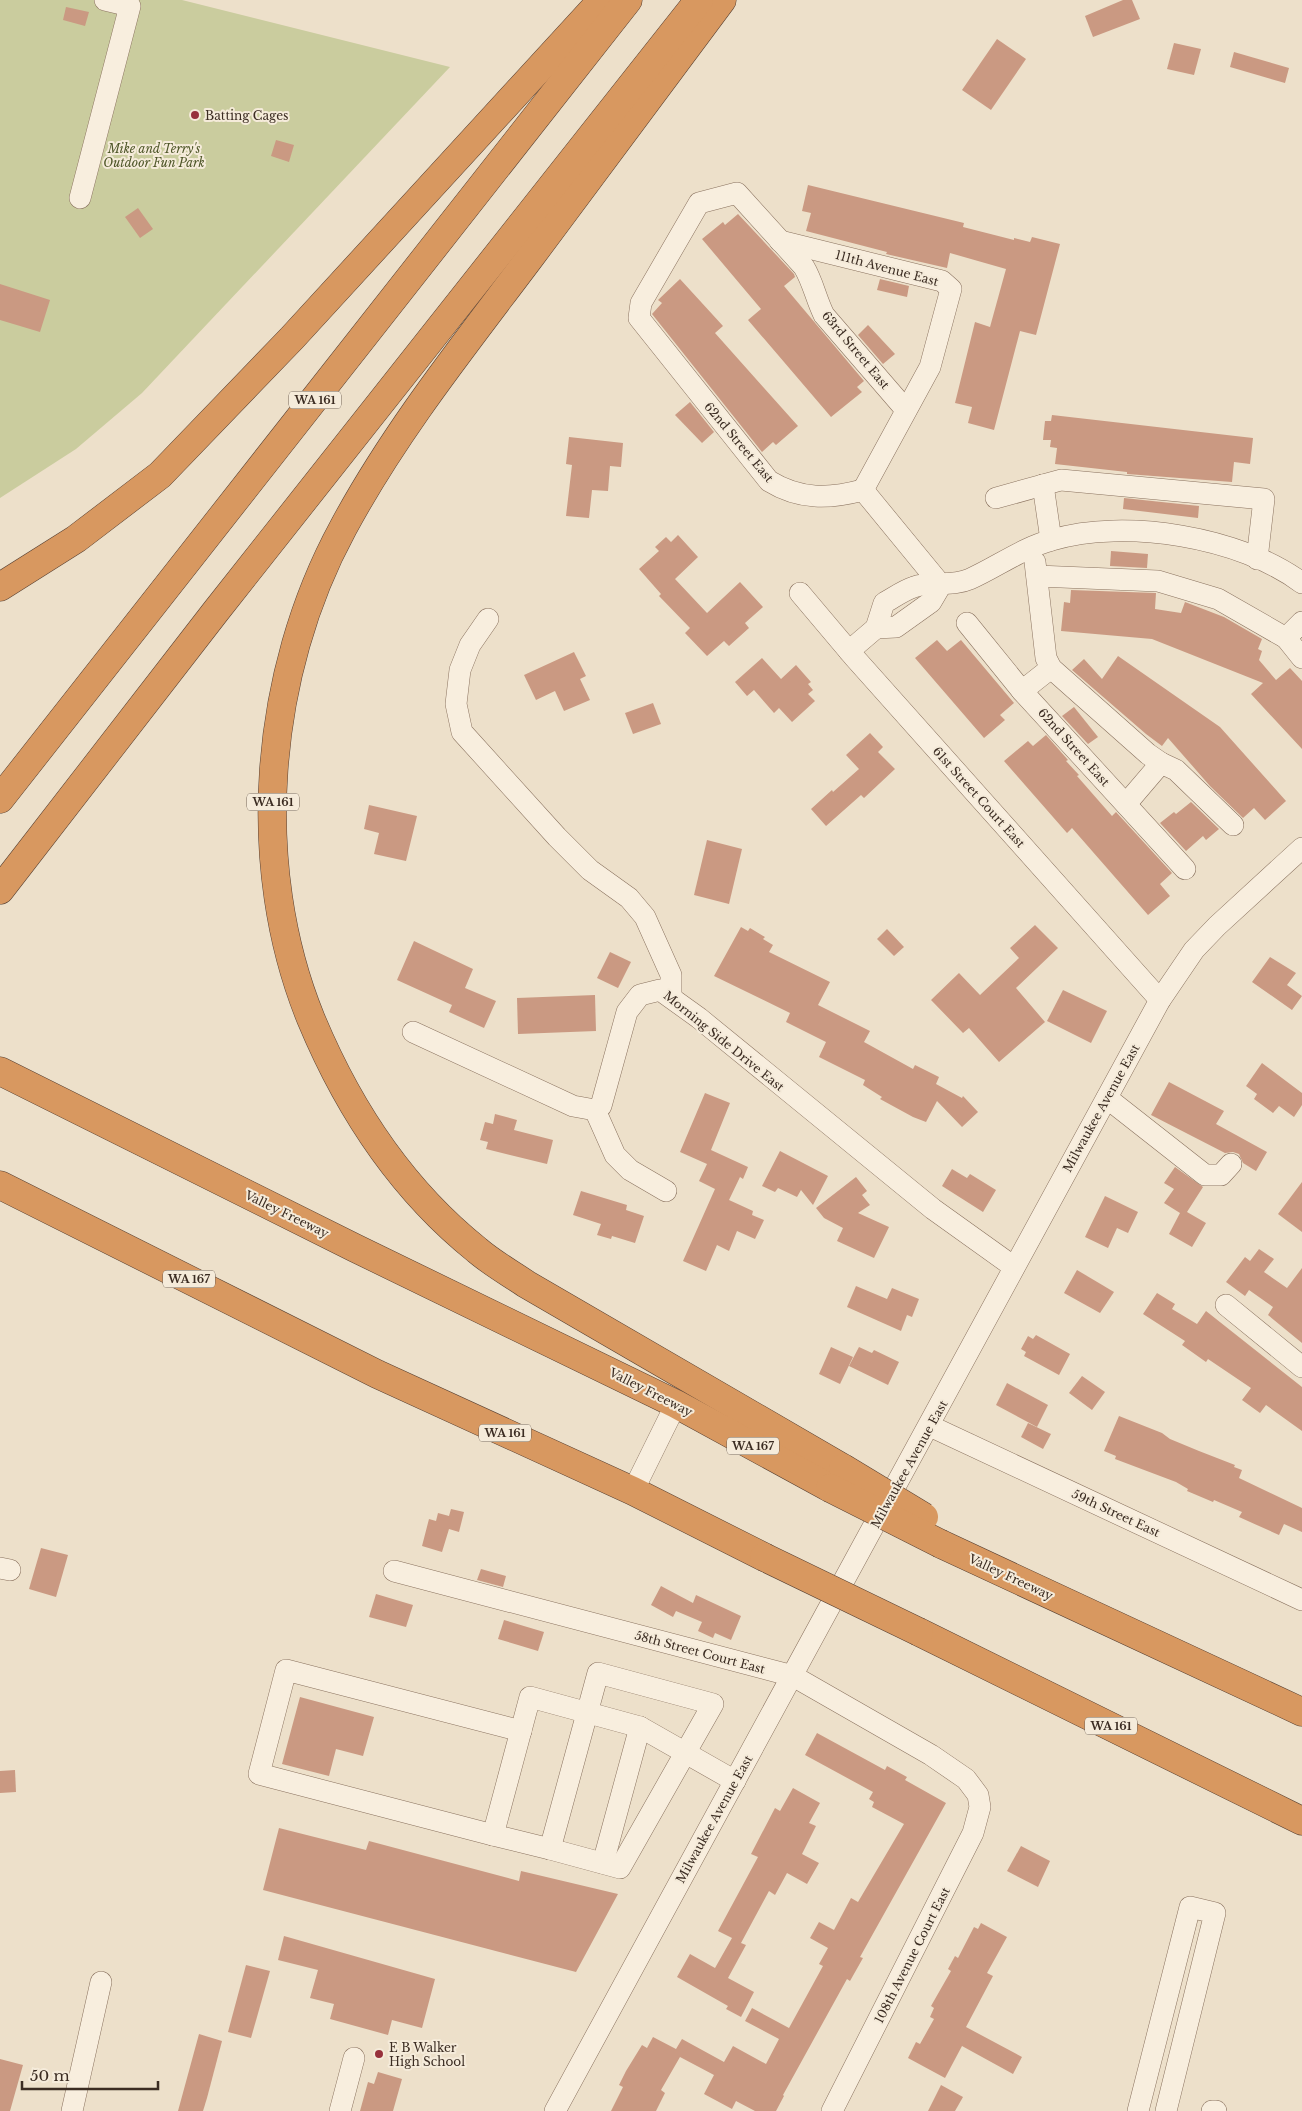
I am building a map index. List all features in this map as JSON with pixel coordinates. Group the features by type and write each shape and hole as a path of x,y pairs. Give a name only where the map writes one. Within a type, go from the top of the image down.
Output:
{"highway":[{"path":"0,587 76,539 160,475 292,338 602,0"},
{"name":"WA 161","path":"0,799 628,0"},
{"path":"0,890 216,611 699,0"},
{"name":"WA 161","path":"722,0 658,88 476,328 418,409 341,530 300,631 282,701 273,786 274,854 288,946 301,993 320,1041 367,1127 396,1170 421,1197 478,1251 526,1284 836,1478"},
{"name":"Valley Freeway","path":"0,1072 676,1404 836,1478 943,1537 1097,1616 1302,1712"},
{"name":"WA 167","path":"0,1185 377,1374"},
{"name":"WA 161","path":"0,1197 134,1256 377,1374 633,1492 1302,1821"}],"street":[{"path":"80,198 130,6 105,0"},
{"name":"63rd Street East","path":"674,246 699,203 738,193 804,267 815,298 824,314 906,410"},
{"name":"111th Avenue East","path":"780,241 942,281 952,289 930,367 863,490"},
{"name":"62nd Street East","path":"674,246 641,303 639,318 769,481 786,491 804,495 840,496 863,490"},
{"path":"996,498 1061,480 1264,499 1257,559"},
{"path":"1043,485 1042,543 1037,576 1046,658 1050,668 1141,748 1161,763 1176,770 1232,825"},
{"path":"863,490 941,585"},
{"path":"849,651 876,628 884,603 915,586 941,585 968,580 1042,543 1105,531 1140,531 1181,536 1229,548 1257,559 1302,583"},
{"path":"1037,576 1158,581 1218,599 1286,638 1302,658"},
{"path":"876,628 896,627 931,602 941,585"},
{"name":"61st Street Court East","path":"800,592 849,651 1160,1000"},
{"path":"903,593 915,614"},
{"path":"488,619 470,645 460,670 456,704 462,732 556,837 590,870 629,898 645,916 672,975 671,997"},
{"path":"1286,638 1302,622"},
{"name":"62nd Street East","path":"967,623 1022,690 1185,869"},
{"path":"1022,690 1050,668"},
{"path":"1126,804 1161,763"},
{"name":"Milwaukee Avenue East","path":"555,2111 930,1426 1014,1267 1160,1000 1194,950 1204,939 1302,848"},
{"name":"Morning Side Drive East","path":"595,1110 601,1106 627,1012 640,995 660,990 918,1197 1014,1267"},
{"path":"413,1032 573,1106 595,1110 615,1155 630,1170 666,1191"},
{"path":"1107,1098 1205,1175 1220,1175 1231,1164"},
{"path":"1226,1305 1302,1367"},
{"path":"633,1492 676,1404"},
{"name":"59th Street East","path":"930,1426 1302,1600"},
{"name":"58th Street Court East","path":"394,1571 793,1676 931,1755 966,1779 978,1794"},
{"path":"521,1731 286,1670 259,1774 620,1868 713,1704 598,1672 550,1849"},
{"path":"493,1835 530,1697 640,1727 735,1781"},
{"path":"603,1863 640,1727"},
{"name":"108th Avenue Court East","path":"832,2111 973,1833 980,1807 978,1794"},
{"path":"1138,2111 1190,1907 1215,1913 1166,2111"},
{"path":"72,2111 101,1982"},
{"path":"340,2111 354,2058"}],"green space":[{"name":"Mike and Terry's Outdoor Fun Park","path":"0,0 182,0 450,67 142,393 76,449 0,498"}],"building":[{"path":"1123,0 1132,0 1140,19 1093,37 1085,16"},
{"path":"66,7 89,12 85,26 63,20"},
{"path":"997,39 1026,59 991,110 962,90"},
{"path":"1174,43 1201,49 1194,75 1167,69"},
{"path":"1234,52 1289,68 1285,83 1230,67"},
{"path":"276,140 294,145 289,162 271,156"},
{"path":"808,185 964,223 963,227 1014,240 1014,238 1030,242 1032,237 1060,244 1036,335 1020,331 994,430 968,423 972,407 955,403 975,322 990,327 1006,269 950,253 947,268 886,254 887,252 806,231 811,213 802,211"},
{"path":"138,208 153,229 140,238 125,217"},
{"path":"738,214 794,274 795,277 784,286 864,381 857,387 862,392 831,417 748,320 761,309 702,239 723,222 725,225"},
{"path":"680,279 723,326 715,333 798,426 776,445 773,442 762,452 652,314 662,303 658,300"},
{"path":"880,279 909,286 907,297 877,290"},
{"path":"0,284 50,300 40,332 0,320"},
{"path":"868,325 895,354 883,364 858,335"},
{"path":"690,402 714,432 702,443 675,415"},
{"path":"1052,415 1253,438 1250,464 1234,462 1232,482 1127,474 1127,472 1055,464 1057,448 1050,447 1051,440 1043,440 1045,421 1051,421"},
{"path":"569,437 623,443 621,467 610,466 608,491 592,490 589,518 566,516 572,465 566,464"},
{"path":"1124,498 1199,506 1198,518 1123,509"},
{"path":"678,535 698,557 675,579 707,613 740,582 763,607 745,623 749,628 729,646 724,641 707,656 685,633 690,628 659,596 661,594 639,569 659,551 655,547 666,537 671,542"},
{"path":"1111,551 1148,554 1147,568 1110,566"},
{"path":"1071,590 1156,593 1155,609 1181,613 1185,602 1224,617 1262,639 1258,649 1262,651 1259,660 1276,680 1290,668 1302,681 1302,749 1251,694 1263,683 1152,639 1061,631 1064,602 1070,603"},
{"path":"937,640 947,651 961,640 1014,703 1000,715 1005,720 984,738 915,658"},
{"path":"574,652 586,676 580,679 590,700 564,711 555,691 536,700 524,675"},
{"path":"1118,656 1220,727 1286,801 1265,820 1254,808 1243,818 1210,786 1168,738 1162,746 1072,670 1084,659 1102,679"},
{"path":"762,658 781,679 796,665 811,682 808,684 813,690 808,694 815,701 792,722 779,708 774,713 754,690 747,696 735,682"},
{"path":"653,703 661,724 633,734 625,713"},
{"path":"1074,707 1098,737 1088,744 1062,716"},
{"path":"870,733 883,747 878,752 895,769 864,798 861,795 826,826 811,809 859,769 846,755"},
{"path":"1046,735 1068,760 1066,761 1079,775 1077,776 1112,816 1116,812 1172,873 1160,884 1170,896 1148,915 1072,828 1067,833 1004,761 1028,741 1033,746"},
{"path":"1191,802 1219,829 1206,840 1203,836 1186,851 1160,823 1174,812 1176,814"},
{"path":"369,805 417,816 406,861 374,854 379,833 364,829"},
{"path":"707,840 742,849 729,904 694,895"},
{"path":"1035,925 1058,948 1016,988 1045,1022 999,1062 969,1028 963,1033 931,1000 959,973 980,995 1019,958 1010,948"},
{"path":"741,927 748,931 750,928 765,937 763,939 773,945 769,952 830,982 818,1005 870,1031 864,1042 913,1069 915,1065 939,1077 936,1084 962,1098 963,1096 978,1112 962,1127 937,1101 926,1122 913,1117 880,1099 882,1097 863,1085 865,1080 819,1057 826,1042 786,1022 790,1013 714,976"},
{"path":"887,929 904,947 894,956 877,939"},
{"path":"414,941 473,969 465,988 496,1001 484,1028 449,1012 452,1005 397,980"},
{"path":"610,952 631,962 618,988 597,978"},
{"path":"1270,957 1296,973 1287,985 1302,996 1292,1010 1252,982"},
{"path":"1063,990 1107,1011 1091,1043 1047,1021"},
{"path":"595,995 596,1031 518,1034 517,998"},
{"path":"1262,1063 1302,1093 1302,1105 1294,1117 1279,1106 1273,1113 1254,1099 1257,1094 1246,1086"},
{"path":"1169,1082 1224,1111 1216,1124 1267,1152 1256,1171 1243,1163 1239,1154 1233,1152 1225,1153 1151,1115"},
{"path":"705,1093 730,1103 711,1150 748,1167 743,1179 740,1177 729,1200 753,1211 752,1215 764,1220 755,1239 737,1231 729,1251 717,1245 706,1271 683,1261 715,1189 699,1181 707,1164 680,1152"},
{"path":"495,1114 517,1120 514,1130 553,1140 547,1164 486,1149 488,1142 480,1140 485,1122 493,1124"},
{"path":"780,1151 828,1176 813,1205 801,1190 797,1197 778,1188 775,1192 762,1186"},
{"path":"1175,1167 1203,1187 1187,1212 1206,1223 1192,1247 1169,1234 1180,1213 1164,1203 1174,1189 1164,1183"},
{"path":"952,1169 967,1178 970,1174 996,1190 983,1212 942,1186"},
{"path":"856,1177 867,1191 862,1195 870,1205 858,1213 889,1227 874,1258 837,1241 843,1228 824,1218 816,1208"},
{"path":"1302,1182 1302,1232 1278,1214"},
{"path":"581,1191 627,1205 626,1210 644,1216 635,1243 612,1236 611,1239 597,1235 601,1224 573,1215"},
{"path":"1105,1196 1138,1212 1128,1233 1117,1228 1108,1248 1085,1237"},
{"path":"1259,1249 1274,1259 1264,1272 1287,1288 1302,1268 1302,1343 1268,1315 1273,1307 1249,1290 1245,1296 1226,1282 1245,1257 1250,1261"},
{"path":"1077,1270 1114,1292 1100,1313 1064,1293"},
{"path":"856,1286 887,1299 892,1288 919,1299 912,1317 907,1315 901,1331 847,1307"},
{"path":"1157,1293 1175,1304 1172,1309 1197,1324 1206,1311 1302,1387 1302,1431 1266,1405 1260,1413 1242,1400 1251,1388 1208,1359 1206,1362 1182,1345 1185,1341 1143,1314"},
{"path":"1036,1335 1070,1354 1059,1375 1024,1356 1026,1352 1021,1349 1028,1336 1033,1339"},
{"path":"831,1347 853,1357 840,1384 819,1374"},
{"path":"859,1347 872,1353 874,1350 899,1362 888,1385 849,1366"},
{"path":"1082,1376 1105,1392 1092,1410 1069,1393"},
{"path":"1007,1383 1048,1405 1037,1427 996,1405"},
{"path":"1119,1416 1235,1465 1234,1467 1242,1470 1239,1478 1302,1508 1302,1532 1284,1524 1279,1535 1239,1517 1242,1512 1187,1491 1188,1489 1176,1482 1115,1459 1116,1456 1104,1451"},
{"path":"1028,1423 1051,1434 1043,1449 1021,1437"},
{"path":"451,1509 464,1512 459,1532 449,1529 442,1552 422,1546 429,1519 436,1521 438,1513 449,1516"},
{"path":"41,1548 68,1555 56,1597 29,1589"},
{"path":"481,1569 506,1576 503,1587 477,1580"},
{"path":"661,1586 693,1603 696,1595 741,1616 731,1640 715,1633 713,1638 698,1631 702,1622 676,1611 673,1617 651,1605"},
{"path":"376,1594 413,1605 406,1627 369,1617"},
{"path":"504,1620 544,1632 538,1651 498,1639"},
{"path":"300,1697 374,1717 363,1756 336,1749 329,1776 282,1764"},
{"path":"817,1733 885,1770 887,1766 907,1777 905,1780 946,1803 860,1957 863,1958 850,1981 847,1979 776,2111 755,2111 736,2101 732,2109 704,2094 714,2075 680,2057 661,2090 665,2093 656,2111 611,2111 623,2087 619,2085 626,2071 642,2045 647,2048 653,2037 676,2049 682,2039 724,2062 733,2046 766,2064 779,2039 745,2021 752,2008 789,2028 823,1966 819,1964 828,1948 810,1938 819,1922 834,1930 851,1898 858,1902 904,1824 872,1807 874,1802 869,1799 873,1792 805,1755"},
{"path":"15,1770 16,1792 0,1793 0,1771"},
{"path":"793,1788 820,1803 809,1823 816,1826 802,1854 819,1863 807,1884 787,1873 775,1895 769,1891 741,1943 746,1945 728,1978 754,1992 741,2017 726,2009 728,2006 677,1977 690,1954 715,1968 732,1938 718,1931 758,1857 751,1854 775,1808 780,1811"},
{"path":"279,1828 366,1850 369,1841 519,1881 521,1871 618,1894 576,1972 263,1890"},
{"path":"1021,1846 1050,1861 1038,1887 1007,1871"},
{"path":"981,1923 1007,1937 987,1973 993,1976 966,2027 1022,2057 1013,2074 962,2046 945,2078 908,2058 916,2042 920,2044 934,2019 930,2017 934,2008 931,2006 951,1971 948,1969 955,1956 958,1958 974,1927 978,1929"},
{"path":"284,1936 435,1979 422,2028 392,2020 388,2035 330,2019 334,2004 310,1998 318,1970 278,1960"},
{"path":"246,1965 270,1971 251,2038 228,2032"},
{"path":"199,2034 222,2041 207,2098 203,2111 178,2111"},
{"path":"0,2059 23,2065 10,2111 0,2111"},
{"path":"378,2072 402,2079 393,2111 360,2111 368,2082 374,2084"},
{"path":"941,2085 963,2097 955,2111 928,2111"}],"place":[{"name":"Batting Cages","path":"195,115"},
{"name":"E B Walker High School","path":"379,2054"}]}
